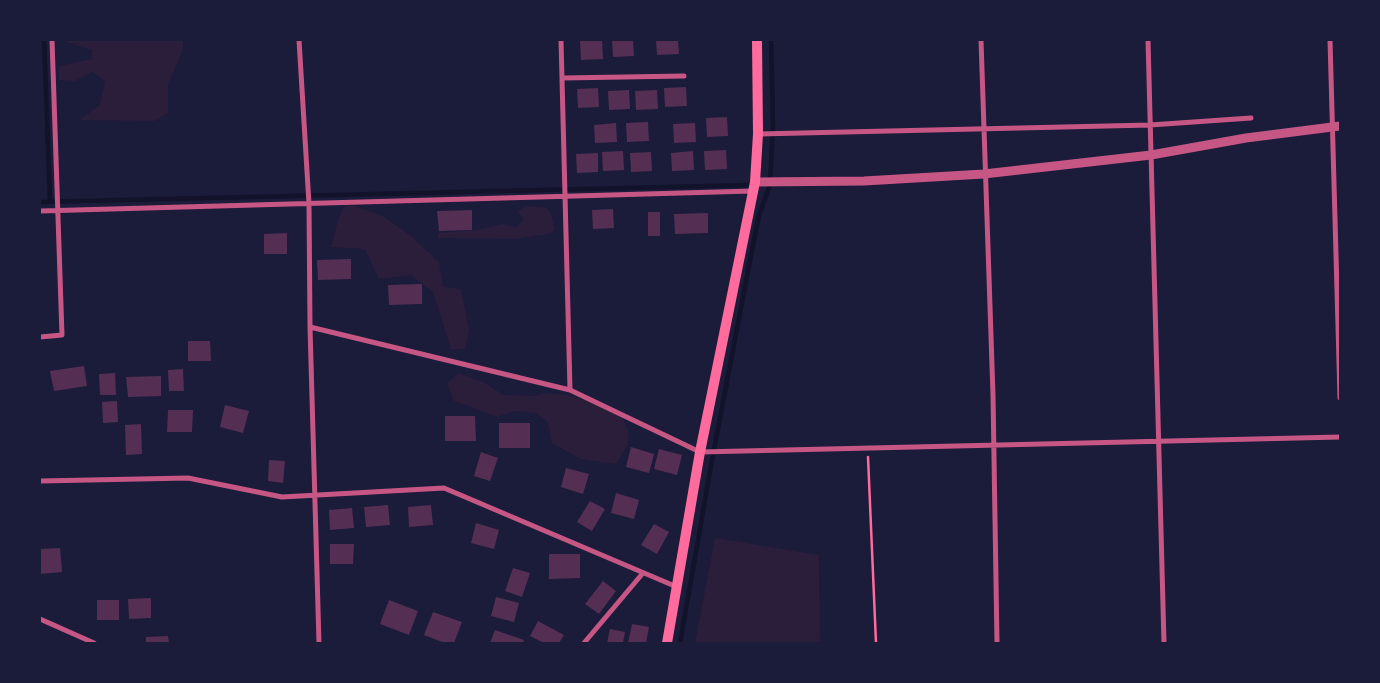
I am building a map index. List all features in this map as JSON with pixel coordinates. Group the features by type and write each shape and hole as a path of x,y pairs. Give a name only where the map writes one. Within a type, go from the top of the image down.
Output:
{"main road":[{"path":"667,643 700,452 754,186 758,134 757,40"}],"street":[{"path":"40,337 62,335 52,40"},
{"path":"299,40 309,204 310,327 319,643"},
{"path":"561,40 570,390"},
{"path":"981,40 997,643"},
{"path":"1148,40 1164,643"},
{"path":"1330,40 1336,127 1340,398"},
{"path":"562,78 684,76"},
{"path":"758,134 1150,125 1251,118"},
{"path":"40,211 565,196 984,174 1151,155 1246,138 1336,127"},
{"path":"310,327 570,390 700,452 1340,437"},
{"path":"40,481 188,478 282,497 444,488 676,587"},
{"path":"584,643 643,573"},
{"path":"40,619 94,643"}],"path":[{"path":"867,448 876,643"}],"shaded area":[{"path":"61,40 183,40 183,49 168,85 168,113 154,121 79,120 100,105 105,81 93,72 75,81 59,80 59,66 92,59 92,50"},
{"path":"346,203 383,216 411,236 439,262 443,287 461,289 469,330 465,349 451,349 433,292 411,275 379,279 365,249 331,247 338,220"},
{"path":"528,206 547,208 551,214 555,230 549,234 515,239 438,238 438,233 476,230 502,224 516,227 524,220 518,211"},
{"path":"458,373 483,382 504,395 533,396 544,393 566,395 603,405 621,414 628,431 628,444 616,464 581,459 552,443 548,422 536,413 515,411 498,417 454,401 447,384"},
{"path":"715,538 819,555 820,643 695,643"}],"building":[{"path":"602,40 603,59 581,60 580,41"},
{"path":"612,40 633,40 634,56 613,57"},
{"path":"656,40 678,40 679,54 657,55"},
{"path":"686,87 687,106 665,107 664,88"},
{"path":"598,88 599,107 578,108 577,89"},
{"path":"629,90 630,109 609,110 608,91"},
{"path":"657,90 658,109 636,110 635,91"},
{"path":"727,117 728,136 707,137 706,118"},
{"path":"648,122 649,141 627,142 626,123"},
{"path":"616,123 617,142 595,143 594,125"},
{"path":"695,123 696,142 674,143 673,124"},
{"path":"726,150 727,169 705,170 704,151"},
{"path":"623,151 624,170 603,171 602,152"},
{"path":"693,151 694,170 672,171 671,153"},
{"path":"651,152 652,171 631,172 630,153"},
{"path":"598,153 598,172 577,173 576,154"},
{"path":"613,209 614,228 593,229 592,210"},
{"path":"472,210 472,230 439,231 437,211"},
{"path":"648,212 660,212 660,236 648,236"},
{"path":"708,213 708,233 675,234 674,214"},
{"path":"287,233 287,254 264,254 264,234"},
{"path":"351,259 351,279 318,280 317,260"},
{"path":"422,284 422,304 389,305 388,285"},
{"path":"188,341 210,341 211,361 188,361"},
{"path":"84,366 87,386 54,391 50,371"},
{"path":"183,369 184,391 169,391 168,370"},
{"path":"115,373 116,395 100,395 99,374"},
{"path":"161,376 161,396 128,397 126,377"},
{"path":"117,401 118,422 103,423 102,402"},
{"path":"225,405 249,411 243,433 220,427"},
{"path":"168,410 193,410 192,432 167,432"},
{"path":"445,416 475,416 476,441 445,441"},
{"path":"499,423 530,423 530,448 499,448"},
{"path":"141,424 142,454 126,455 125,425"},
{"path":"631,447 654,454 649,473 626,467"},
{"path":"659,449 682,455 677,475 654,469"},
{"path":"481,452 498,458 490,481 474,476"},
{"path":"269,460 285,461 283,483 268,481"},
{"path":"566,468 589,474 583,494 561,487"},
{"path":"616,493 639,500 634,519 611,513"},
{"path":"590,501 605,509 592,531 577,522"},
{"path":"388,505 390,525 366,527 364,507"},
{"path":"431,505 433,525 409,527 408,507"},
{"path":"352,508 354,528 330,530 329,510"},
{"path":"476,523 499,530 494,549 471,543"},
{"path":"654,524 669,532 657,554 641,545"},
{"path":"330,544 354,544 353,564 330,564"},
{"path":"60,548 62,572 40,574 40,549"},
{"path":"549,554 580,554 580,578 549,579"},
{"path":"513,568 530,573 522,597 505,591"},
{"path":"603,581 616,591 599,614 585,604"},
{"path":"496,597 519,603 514,622 491,616"},
{"path":"151,598 151,618 129,619 128,599"},
{"path":"97,600 119,600 119,620 97,620"},
{"path":"389,600 418,611 409,635 380,624"},
{"path":"433,612 462,622 454,643 445,643 424,635"},
{"path":"538,621 564,635 559,643 544,643 530,636"},
{"path":"632,624 649,627 646,643 628,643"},
{"path":"610,629 625,632 623,643 607,643"},
{"path":"495,630 524,640 523,643 490,643"},
{"path":"168,636 169,643 146,643 146,637"}],"waterway":[{"path":"44,40 50,201"},
{"path":"680,643 712,460 752,250 759,215 770,185 773,124 771,40"},
{"path":"40,202 753,185"}]}
